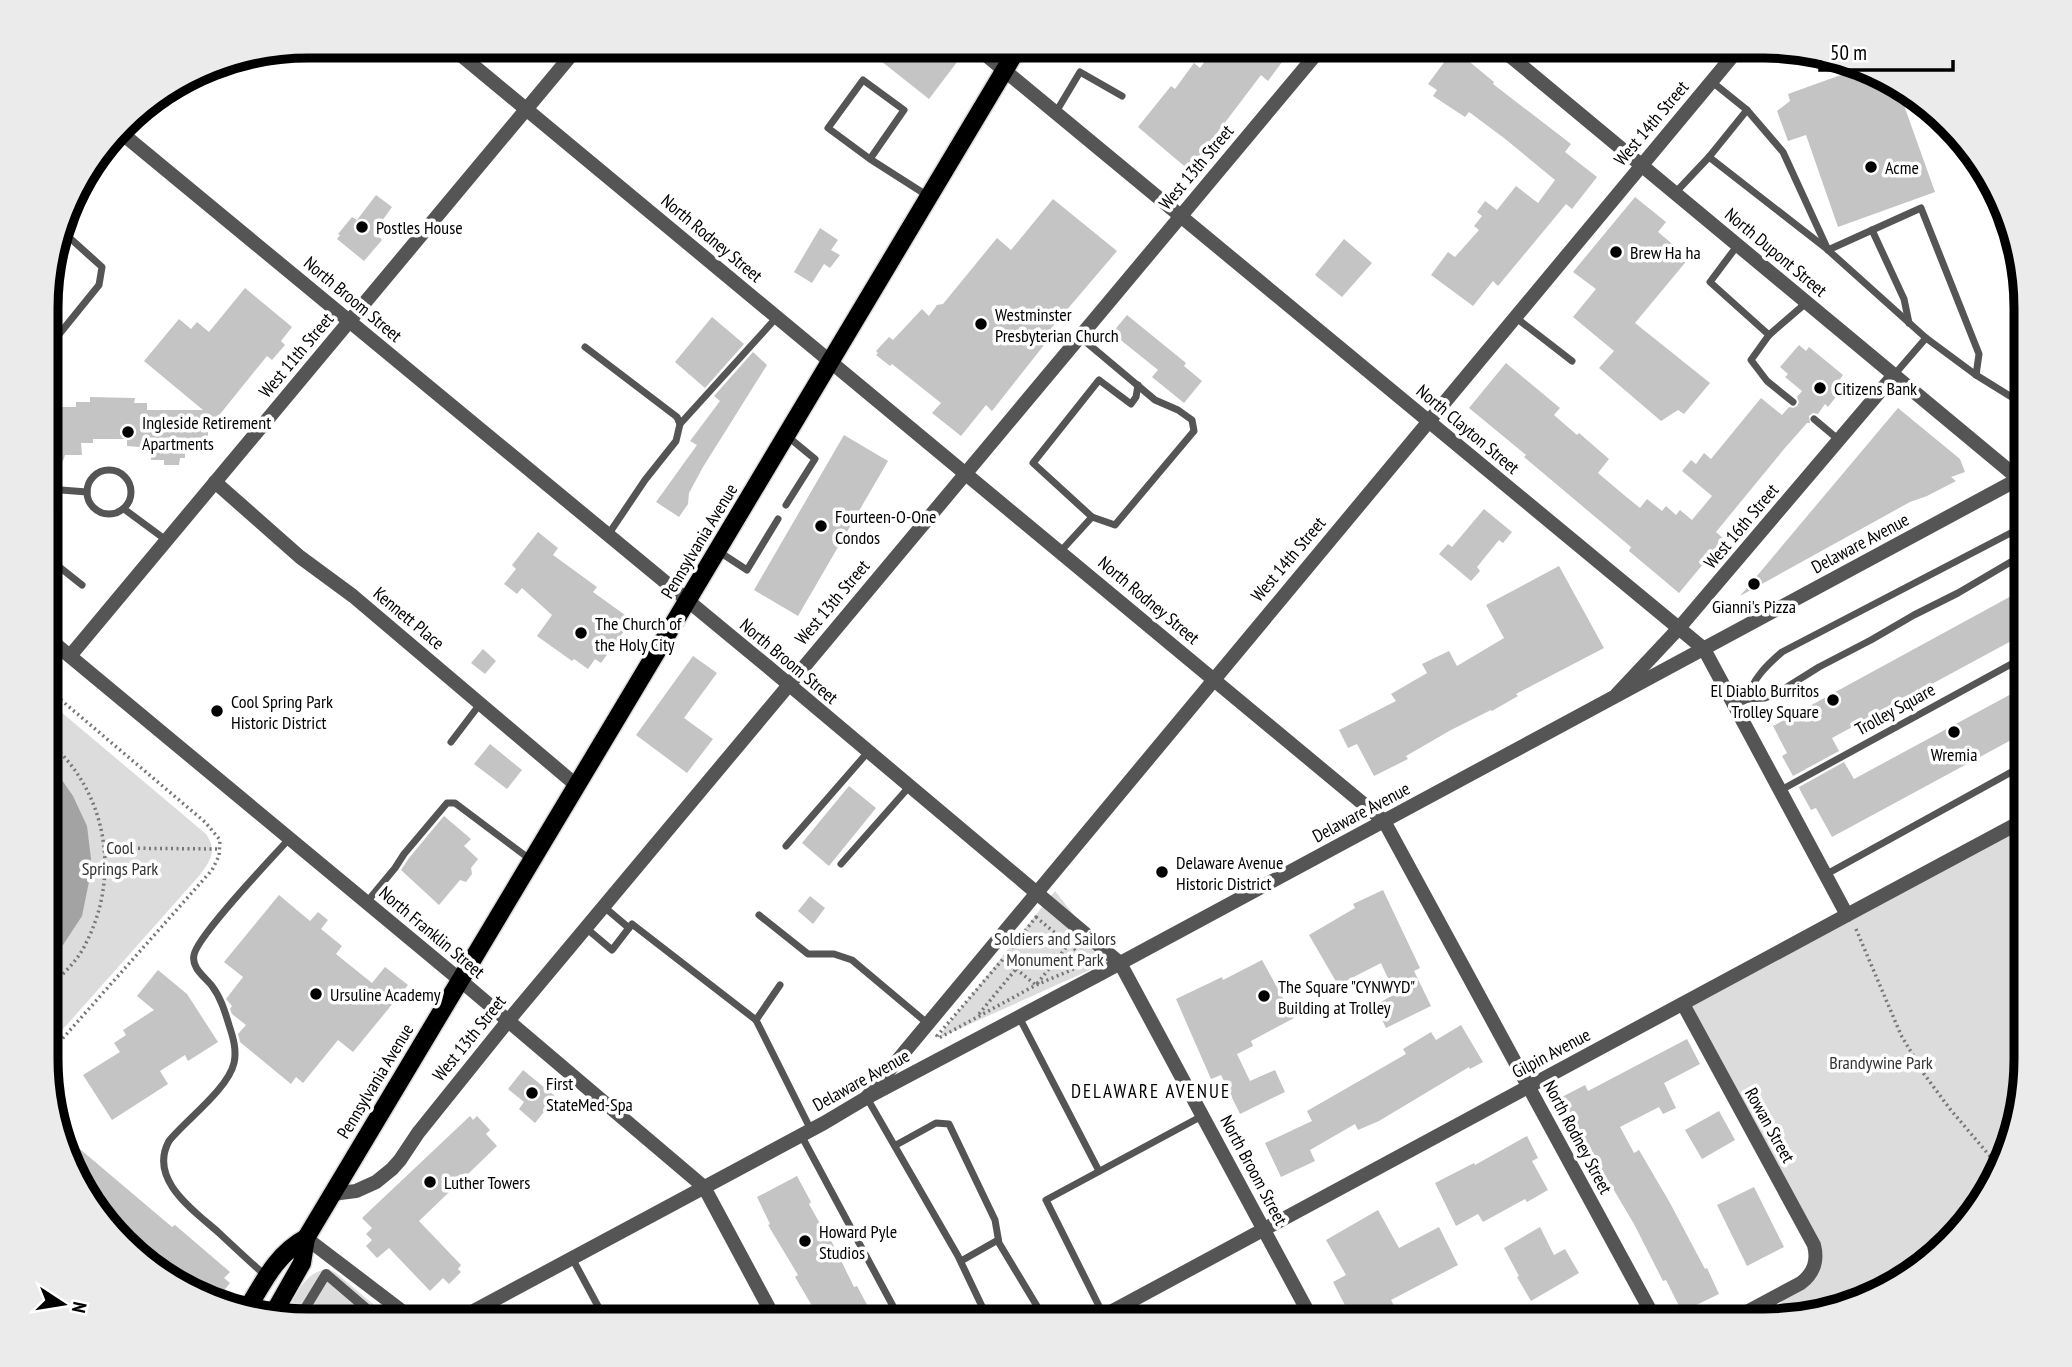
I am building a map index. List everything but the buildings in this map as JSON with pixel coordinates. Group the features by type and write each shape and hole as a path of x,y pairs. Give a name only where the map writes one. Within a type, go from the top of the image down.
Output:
{"main road":[{"name":"Pennsylvania Avenue","path":"277,1307 302,1263 306,1238 1012,58"},
{"name":"Pennsylvania Avenue","path":"251,1303 284,1253 306,1238"}],"street":[{"name":"North Rodney Street","path":"464,58 1384,821 1649,1309"},
{"name":"West 11th Street","path":"70,656 569,58"},
{"name":"North Clayton Street","path":"990,58 1703,649 1847,915"},
{"name":"West 13th Street","path":"332,1194 356,1191 376,1182 400,1160 418,1133 508,1021 1181,216 1307,58"},
{"name":"North Dupont Street","path":"1512,58 2014,474"},
{"name":"West 14th Street","path":"866,1098 1731,58"},
{"name":"North Broom Street","path":"126,137 1120,963 1307,1309"},
{"name":"West 16th Street","path":"1613,698 1679,628 1894,375"},
{"name":"Kennett Place","path":"215,482 300,557 353,596 576,785"},
{"name":"Delaware Avenue","path":"479,1309 1703,649 2014,487"},
{"name":"North Franklin Street","path":"58,646 704,1187 770,1309"},
{"name":"Gilpin Avenue","path":"1118,1309 2014,825"},
{"name":"Rowan Street","path":"1683,1004 1814,1245 1817,1256 1810,1274 1801,1283 1752,1309"},
{"path":"306,1238 399,1309"},
{"path":"319,1285 326,1273 367,1309"}],"lane":[{"path":"1718,58 1726,64"},
{"path":"1056,112 1080,72 1122,96"},
{"path":"870,159 904,110 863,80 828,128 870,159 929,197"},
{"path":"1711,81 1747,110 1783,152 1828,250"},
{"path":"1675,193 1747,110"},
{"path":"1709,157 1828,250 1926,338 1976,375 2014,399"},
{"path":"1828,250 1921,208 1979,355 1976,375"},
{"path":"1872,230 1904,299 1909,323"},
{"path":"58,336 99,285 102,267 68,236"},
{"path":"1738,245 1710,282 1769,335"},
{"path":"1793,402 1767,381 1751,360 1769,335 1806,302"},
{"path":"608,535 645,480 676,441 680,424 777,316"},
{"path":"1515,317 1572,361"},
{"path":"1079,337 1138,385 1155,400 1178,410 1192,420 1194,430 1115,525 1092,517 1033,463 1099,380 1131,404 1136,397 1138,385"},
{"path":"1894,375 1926,338"},
{"path":"585,347 677,417 680,424"},
{"path":"1814,419 1839,440"},
{"path":"786,435 815,459 786,505"},
{"path":"112,470 129,482 131,489 129,503 124,509 111,514 97,510 87,492 98,474 112,470"},
{"path":"58,490 87,492"},
{"path":"124,509 166,541"},
{"path":"1060,552 1092,517"},
{"path":"717,551 747,570 778,519"},
{"path":"1748,699 1750,689 1782,652 2014,531"},
{"path":"1734,705 1779,692 1819,667 2014,561"},
{"path":"58,566 82,585"},
{"name":"Trolley Square","path":"1780,791 2014,663"},
{"path":"451,742 480,704"},
{"path":"786,846 867,752"},
{"path":"1825,875 2014,771"},
{"path":"841,864 909,787"},
{"path":"366,903 447,803 456,803 532,860"},
{"path":"267,1276 182,1200 170,1184 162,1158 169,1141 220,1086 234,1063 233,1037 224,1009 211,985 195,966 194,952 216,922 289,839"},
{"path":"603,906 629,928"},
{"path":"759,915 808,954 834,954 852,960 927,1023"},
{"path":"586,928 612,950 632,924 756,1020 806,1133 895,1309"},
{"path":"756,1020 780,985"},
{"path":"1019,1017 1099,1171"},
{"path":"866,1098 896,1145 961,1261 983,1309"},
{"path":"1095,1309 1046,1200 1203,1116"},
{"path":"896,1145 936,1123 949,1124 995,1220 998,1240 1039,1309"},
{"path":"961,1261 998,1240"},
{"path":"572,1258 600,1309"}],"path":[{"path":"58,697 205,822 220,841 219,856 212,870 58,1044"},
{"path":"58,752 85,786 100,820 105,848 105,883 97,916 86,944 58,979"},
{"path":"105,848 220,849"},
{"path":"1847,915 1872,965 1901,1035 1924,1074 1993,1160"},
{"path":"1036,917 1090,962 1036,985 939,1038 937,1036 1003,959 1036,917"},
{"path":"1036,985 1069,944"},
{"path":"1003,959 1036,985"},
{"path":"975,1018 1016,969"}],"green space":[{"name":"Cool Springs Park","path":"58,709 206,834 212,851 199,876 58,1035"},
{"name":"Brandywine Park","path":"2014,825 2014,1075 2006,1124 1988,1170 1963,1211 1929,1247 1889,1276 1829,1301 1784,1308 1778,1295 1801,1283 1817,1256 1683,1004"},
{"name":"Soldiers and Sailors Monument Park","path":"1055,891 1110,961 939,1038 945,1028"},
{"path":"329,1269 336,1273 379,1309 289,1309 306,1280"}],"shaded area":[{"path":"58,774 73,796 87,826 92,867 82,916 58,950"}],"place":[{"name":"Acme","path":"1871,167"},
{"name":"Postles House","path":"362,227"},
{"name":"Brew Ha ha","path":"1616,252"},
{"name":"Westminster Presbyterian Church","path":"981,324"},
{"name":"Citizens Bank","path":"1820,388"},
{"name":"Ingleside Retirement Apartments","path":"128,432"},
{"name":"Fourteen-O-One Condos","path":"821,526"},
{"name":"Gianni's Pizza","path":"1754,584"},
{"name":"The Church of the Holy City","path":"581,633"},
{"name":"El Diablo Burritos Trolley Square","path":"1833,700"},
{"name":"Cool Spring Park Historic District","path":"217,711"},
{"name":"Wremia","path":"1954,732"},
{"name":"Delaware Avenue Historic District","path":"1162,872"},
{"name":"Ursuline Academy","path":"316,994"},
{"name":"The Square \"CYNWYD\" Building at Trolley","path":"1264,996"},
{"name":"First StateMed-Spa","path":"532,1093"},
{"name":"Luther Towers","path":"430,1182"},
{"name":"Howard Pyle Studios","path":"805,1241"}],"district":[{"name":"DELAWARE AVENUE","path":"1151,1091"}]}
